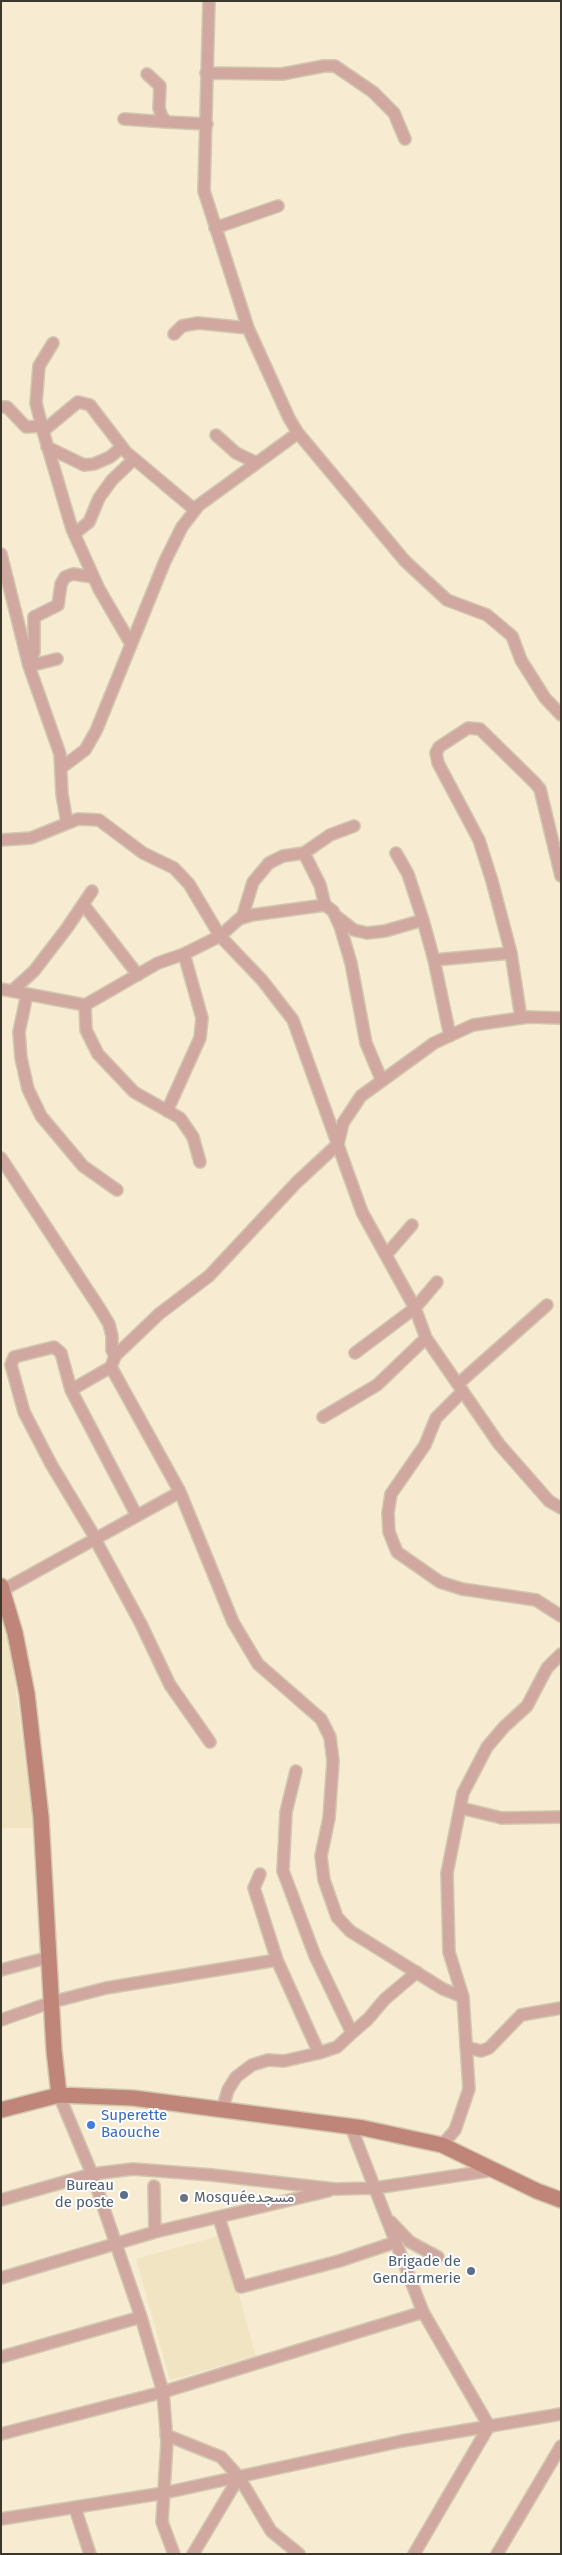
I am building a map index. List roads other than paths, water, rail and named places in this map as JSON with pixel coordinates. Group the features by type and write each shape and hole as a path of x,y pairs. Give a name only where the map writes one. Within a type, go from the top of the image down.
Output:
{"main road":[{"path":"2,1588 15,1633 27,1694 41,1817 59,2096"},
{"path":"1,2110 59,2096 133,2098 352,2127 442,2145 537,2191 561,2200"}],"street":[{"path":"209,1 206,73 208,124 204,191 248,328 298,433 405,561 447,600 486,614 512,636 521,660 546,698 561,715"},
{"path":"206,73 282,74 324,66 335,66 373,92 394,113 405,139"},
{"path":"147,74 160,86 159,108 162,117 167,122"},
{"path":"124,119 208,124"},
{"path":"215,228 278,206"},
{"path":"174,334 182,326 198,323 248,328"},
{"path":"53,343 39,366 36,403 42,428 74,534 93,577 118,625 131,644"},
{"path":"1,407 7,407 19,422 26,427 42,428 78,402 90,405 122,447 195,510"},
{"path":"61,768 85,750 96,731 165,561 182,527 195,510 298,433"},
{"path":"216,435 236,453 257,464"},
{"path":"47,447 84,465 94,464 110,457 122,447"},
{"path":"74,534 89,522 99,498 112,480 134,459"},
{"path":"1,554 29,666 60,754 62,794 67,823"},
{"path":"29,666 34,652 34,617 58,604 61,584 65,577 73,574 93,577"},
{"path":"29,666 57,659"},
{"path":"521,1018 512,953 479,840 438,763 436,754 439,747 468,728 480,729 535,783 540,789 561,876"},
{"path":"1,840 31,838 78,819 99,820 143,853 174,868 189,884 220,936 262,980 293,1020 362,1212 415,1308 426,1338 499,1444 549,1502 561,1508"},
{"path":"242,918 253,882 269,863 283,856 304,853 330,835 354,826"},
{"path":"304,853 320,885 326,905 354,930 367,933 385,931 423,920"},
{"path":"396,853 408,874 423,920 434,960 450,1036"},
{"path":"6,990 34,971 92,891"},
{"path":"83,904 138,976"},
{"path":"6,990 85,1005 158,963 184,954 220,936 242,918 326,905"},
{"path":"335,915 351,963 366,1044 382,1081"},
{"path":"434,960 512,953"},
{"path":"167,1111 200,1038 202,1018 184,954"},
{"path":"27,994 19,1032 21,1058 28,1089 42,1116 83,1166 117,1190"},
{"path":"85,1005 86,1030 98,1054 134,1092 180,1118 192,1137 200,1162"},
{"path":"71,1390 111,1368 115,1356 159,1314 209,1276 296,1183 338,1144 343,1123 361,1096 434,1043 473,1025 521,1018 561,1018"},
{"path":"1,1158 56,1239 104,1316 112,1336 112,1350 115,1356"},
{"path":"386,1255 412,1225"},
{"path":"356,1353 415,1308 437,1282"},
{"path":"547,1305 460,1388 436,1418 425,1445 391,1494 388,1513 389,1532 397,1552 440,1582 462,1589 536,1600 561,1616"},
{"path":"322,1417 377,1385 426,1338"},
{"path":"137,1516 71,1390 61,1353 54,1347 11,1360 24,1412 51,1464 96,1539 141,1624 170,1685 210,1742"},
{"path":"111,1368 180,1492 233,1622 258,1664 321,1719 330,1737 333,1761 329,1818 321,1856 324,1880 337,1917 350,1931 443,1989 463,1997"},
{"path":"2,1588 180,1492"},
{"path":"442,2145 455,2130 469,2089 463,1997 448,1952 447,1872 464,1793 487,1747 504,1726 527,1706 547,1668 561,1654"},
{"path":"296,1772 286,1812 283,1871 315,1956 352,2033"},
{"path":"461,1808 502,1818 561,1817"},
{"path":"260,1874 254,1888 277,1960 319,2053"},
{"path":"1,1970 50,1957"},
{"path":"1,2020 52,2002 106,1988 277,1960"},
{"path":"222,2110 228,2090 236,2077 252,2065 268,2060 284,2061 337,2047 368,2019 385,1999 417,1972"},
{"path":"466,2047 480,2051 489,2048 521,2015 561,2008"},
{"path":"59,2096 92,2174 141,2317 163,2392 166,2435 162,2522 174,2554"},
{"path":"352,2127 423,2312 489,2426"},
{"path":"1,2200 92,2174 140,2170 212,2175 335,2189 375,2188 494,2170"},
{"path":"154,2186 155,2232"},
{"path":"1,2278 155,2232 335,2189"},
{"path":"386,2217 410,2242 438,2257"},
{"path":"219,2218 241,2287 339,2261 396,2242"},
{"path":"1,2434 163,2392 423,2312"},
{"path":"1,2357 141,2317"},
{"path":"1,2518 164,2494 402,2441 561,2414"},
{"path":"414,2554 489,2426"},
{"path":"166,2435 221,2457 239,2477 271,2531 300,2554"},
{"path":"497,2554 561,2446"},
{"path":"193,2554 239,2477"},
{"path":"75,2508 90,2554"}],"place":[{"name":"Superette Baouche","path":"91,2125"},
{"name":"Bureau de poste","path":"124,2195"},
{"name":"Mosquéeمسجد","path":"184,2198"},
{"name":"Brigade de Gendarmerie","path":"471,2271"}]}
